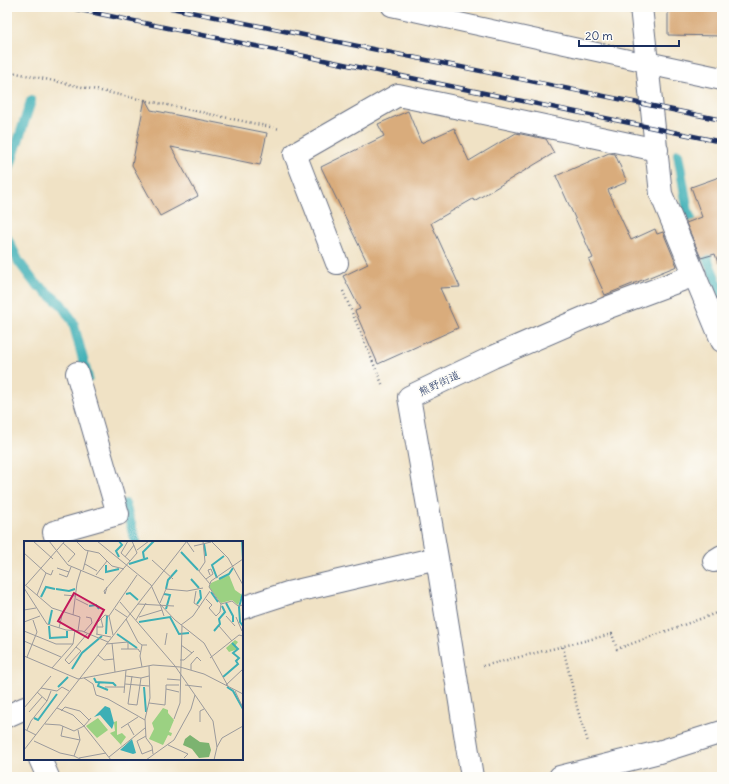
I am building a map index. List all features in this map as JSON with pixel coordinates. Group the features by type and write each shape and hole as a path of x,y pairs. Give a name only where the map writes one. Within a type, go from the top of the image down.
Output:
{"street":[{"path":"641,7 661,194 722,341"},
{"path":"648,62 722,79"},
{"path":"337,263 295,154 398,95 656,150"},
{"name":"熊野街道","path":"472,777 437,558 409,397 493,357 609,307 695,275"},
{"path":"57,541 54,532 118,514 77,373"},
{"path":"243,608 288,593 437,558"},
{"path":"560,777 659,752 722,732"},
{"path":"40,760 48,777"}],"lane":[{"path":"391,7 648,62"}],"path":[{"path":"7,71 323,138"},
{"path":"337,263 335,272 389,401 409,397"},
{"path":"455,672 612,634 616,649 722,611"},
{"path":"563,647 593,768"}],"building":[{"path":"668,7 722,7 722,36 668,35"},
{"path":"145,99 151,110 267,133 260,165 171,147 198,196 160,216 132,165"},
{"path":"408,111 421,143 454,128 469,161 516,133 546,139 554,153 474,201 473,199 431,223 460,287 440,288 458,328 378,364 355,311 360,309 343,276 368,264 321,167 384,136 378,124"},
{"path":"609,153 615,154 627,182 608,190 631,240 655,229 657,234 663,232 677,266 605,295 589,260 593,258 556,176"},
{"path":"722,176 722,262 718,263 715,254 701,258 686,223 702,217 691,187"}],"waterway":[{"path":"7,175 31,101"},
{"path":"678,154 688,212 722,295"},
{"path":"7,238 19,262 34,282 61,304 73,322 88,378"},
{"path":"125,504 136,541"}],"railway":[{"path":"66,7 722,142"},
{"path":"166,7 722,120"}]}
